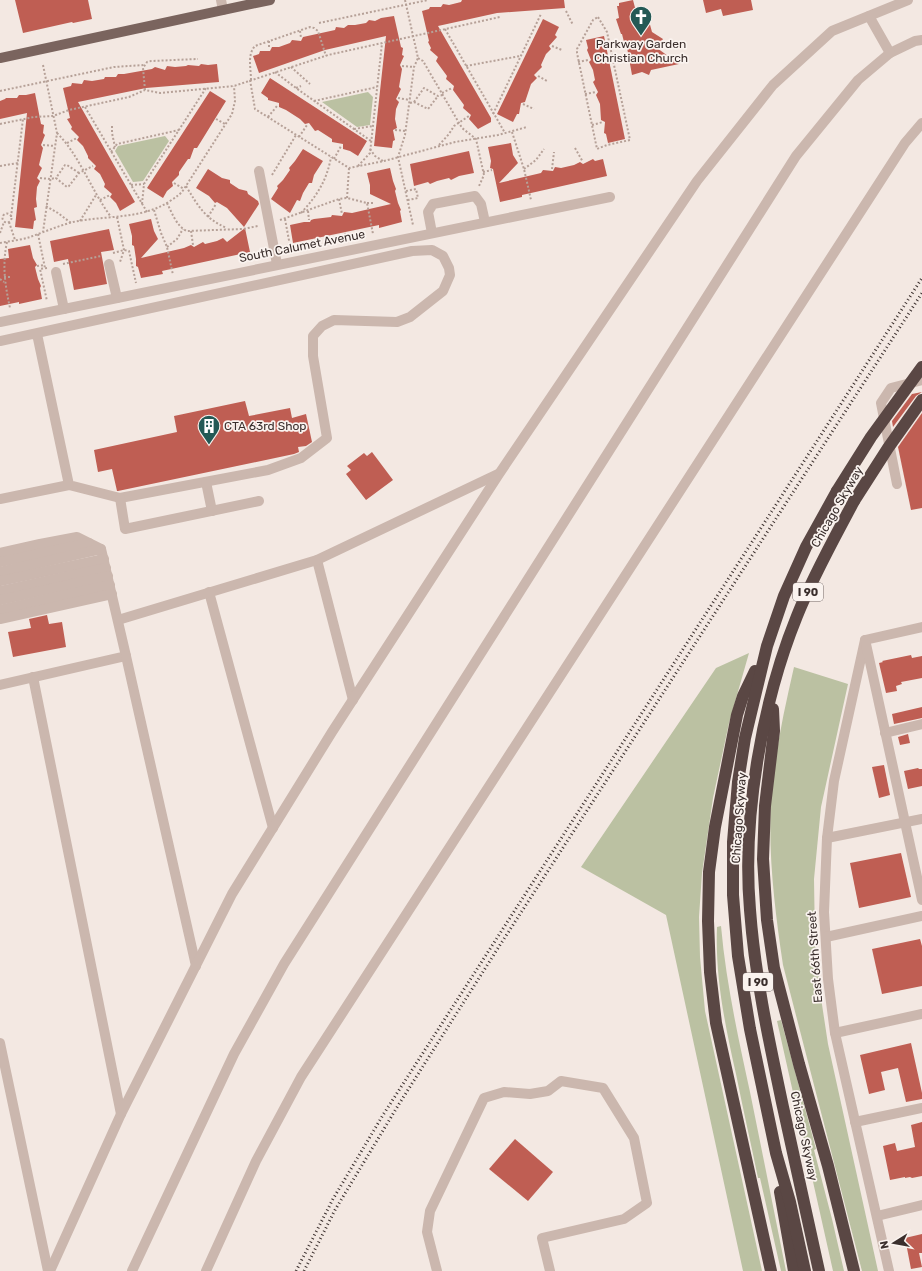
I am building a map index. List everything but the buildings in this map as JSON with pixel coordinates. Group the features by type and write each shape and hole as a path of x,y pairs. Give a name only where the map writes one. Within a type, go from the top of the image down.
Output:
{"highway":[{"name":"Chicago Skyway","path":"805,1271 790,1202 776,1153 750,1029 738,956 733,895 733,842 738,782 751,708 767,646 784,596 806,547 837,492 871,437 922,367"},
{"name":"Chicago Skyway","path":"819,1271 766,1024 758,979 750,908 749,859 752,796 760,745 773,688 797,615 826,553 854,502 888,448 922,400"},
{"path":"767,646 743,696 737,715 715,827 709,872 708,921 710,972 716,1023 771,1271"},
{"path":"773,688 774,731 764,806 763,859 767,920 774,968 828,1166 854,1271"},
{"name":"Chicago Skyway","path":"776,1153 782,1204 794,1271"}],"main road":[{"path":"0,58 222,5 270,0"}],"street":[{"path":"49,1271 121,1114 232,894 352,700 499,474 697,181 772,85 832,31 908,0"},
{"path":"869,16 890,53"},
{"path":"132,1271 234,1054 288,958 796,156 858,80 890,53 915,41 922,40"},
{"path":"206,1271 256,1161 301,1077 896,156 922,123"},
{"path":"259,171 277,264"},
{"path":"432,233 428,212 433,204 475,196 481,204 485,222"},
{"name":"South Calumet Avenue","path":"0,322 277,264 610,197"},
{"path":"0,341 412,251 432,250 443,256 449,268 450,275 443,291 410,317 397,322 334,320 322,326 313,336 313,356 327,438 301,458 268,470 120,498 69,485 0,499"},
{"path":"108,258 117,298"},
{"path":"56,268 64,309"},
{"path":"37,334 69,485"},
{"path":"897,484 881,402 891,388 922,380"},
{"path":"118,620 317,560 499,474"},
{"path":"206,482 212,511"},
{"path":"120,498 126,529 259,501"},
{"path":"0,553 76,537 89,543 107,572 196,966"},
{"path":"0,562 89,543"},
{"path":"317,560 352,700"},
{"path":"0,572 107,572"},
{"path":"0,581 107,572"},
{"path":"0,591 107,572"},
{"path":"0,600 107,572"},
{"path":"0,610 107,572"},
{"path":"0,619 107,572"},
{"path":"209,592 273,828"},
{"path":"922,627 865,640 922,900"},
{"name":"East 66th Street","path":"865,640 834,781 827,838 824,912 828,979 835,1033 889,1271"},
{"path":"0,685 126,656"},
{"path":"33,677 121,1114"},
{"path":"885,732 922,724"},
{"path":"827,838 922,819"},
{"path":"826,937 922,916"},
{"path":"835,1033 922,1014"},
{"path":"0,1044 49,1271"},
{"path":"437,1271 427,1232 430,1211 484,1098 504,1092 530,1094 548,1091 561,1081 603,1088 634,1138 647,1203 624,1219 542,1238 550,1271"},
{"path":"855,1122 922,1108"},
{"path":"877,1216 922,1206"}],"path":[{"path":"405,0 418,58 414,67 404,142 398,157 413,225"},
{"path":"319,23 428,0"},
{"path":"566,11 570,16 573,25"},
{"path":"493,114 541,14"},
{"path":"0,124 23,119 53,116 129,97 145,90 160,93 234,86 326,56 500,17"},
{"path":"598,17 607,32 630,140 607,145 597,149 578,62 578,49 593,20 598,17"},
{"path":"326,56 318,31 312,27 255,46 251,50 250,56 250,80 255,109 349,168 384,161 438,146 505,133 527,127"},
{"path":"445,29 505,133"},
{"path":"300,30 301,38"},
{"path":"269,41 269,49"},
{"path":"357,167 367,157 370,149 382,43"},
{"path":"552,46 562,50"},
{"path":"466,66 521,56"},
{"path":"0,91 114,68 144,65 151,61 198,58"},
{"path":"418,58 423,61 462,128 476,139 484,175"},
{"path":"578,62 588,60"},
{"path":"43,65 56,133 43,232"},
{"path":"144,65 142,72 145,90"},
{"path":"402,66 414,67"},
{"path":"291,67 310,84"},
{"path":"275,72 371,141"},
{"path":"538,76 547,81"},
{"path":"0,243 28,238 80,221 147,212 154,210 178,196 186,186 235,107 234,86"},
{"path":"296,88 301,86"},
{"path":"314,101 377,87"},
{"path":"142,204 144,184 206,88"},
{"path":"414,102 424,88 438,96"},
{"path":"398,98 414,102 428,109 438,96 452,88"},
{"path":"585,94 596,92"},
{"path":"523,104 534,109"},
{"path":"268,117 277,106"},
{"path":"85,107 147,212"},
{"path":"438,146 454,126 469,116"},
{"path":"15,240 9,222 11,217 23,119"},
{"path":"216,119 225,124"},
{"path":"592,125 603,122"},
{"path":"262,189 307,125"},
{"path":"112,126 115,147"},
{"path":"354,129 373,126"},
{"path":"111,152 117,144 179,130"},
{"path":"395,130 406,131"},
{"path":"512,131 524,169 531,200"},
{"path":"56,133 67,143 111,217"},
{"path":"67,143 77,138"},
{"path":"43,145 55,146"},
{"path":"300,214 312,202 322,188 333,158 341,146"},
{"path":"576,148 583,162"},
{"path":"370,149 375,156 384,161"},
{"path":"524,169 536,160 544,149"},
{"path":"552,169 554,152"},
{"path":"0,166 18,163"},
{"path":"40,178 56,178 64,166 67,166 79,173"},
{"path":"56,178 67,187 79,173 93,166"},
{"path":"347,198 349,168"},
{"path":"483,172 492,170"},
{"path":"174,183 184,189"},
{"path":"131,185 144,184"},
{"path":"186,186 202,211 216,224 228,229"},
{"path":"406,191 416,189 418,198 408,200"},
{"path":"80,221 96,194"},
{"path":"100,200 110,195"},
{"path":"339,199 342,214"},
{"path":"367,203 373,203"},
{"path":"208,217 216,204"},
{"path":"46,206 71,223"},
{"path":"154,210 167,247 173,276"},
{"path":"410,211 416,210"},
{"path":"308,211 309,220"},
{"path":"0,233 4,222 1,216 7,213 11,217"},
{"path":"117,217 124,250 121,262"},
{"path":"285,219 291,251"},
{"path":"4,222 9,222"},
{"path":"167,247 177,239 183,229"},
{"path":"191,232 194,245"},
{"path":"345,233 347,239"},
{"path":"38,234 45,268"},
{"path":"312,240 314,246"},
{"path":"6,242 4,256 4,282 10,311"},
{"path":"47,304 40,269 56,268 108,258 124,250 134,250"},
{"path":"129,250 136,284"},
{"path":"37,266 44,265"},
{"path":"4,277 12,277"},
{"path":"0,279 4,282"}],"green space":[{"path":"368,92 373,97 370,125 357,127 322,102"},
{"path":"165,136 169,141 143,181 133,182 115,151 118,146"},
{"path":"749,653 729,723 713,798 702,873 699,917 700,957 705,1011 762,1271 743,1271 666,915 581,867 716,668"},
{"path":"794,667 848,684 821,807 814,879 815,943 828,1044 878,1271 862,1271 783,965 780,945 771,863 771,802 777,751"},
{"path":"721,926 733,1009 786,1271 781,1271 760,1178 758,1178 725,1019 719,983 717,946 717,927"},
{"path":"781,1020 816,1149 814,1150 844,1271 833,1271 777,1021"}],"railway":[{"path":"296,1271 333,1199 383,1115 922,278"},
{"path":"304,1271 335,1210 399,1104 500,945 922,293"}],"place":[{"name":"Parkway Garden Christian Church","path":"641,36"},
{"name":"CTA 63rd Shop","path":"209,446"}]}
